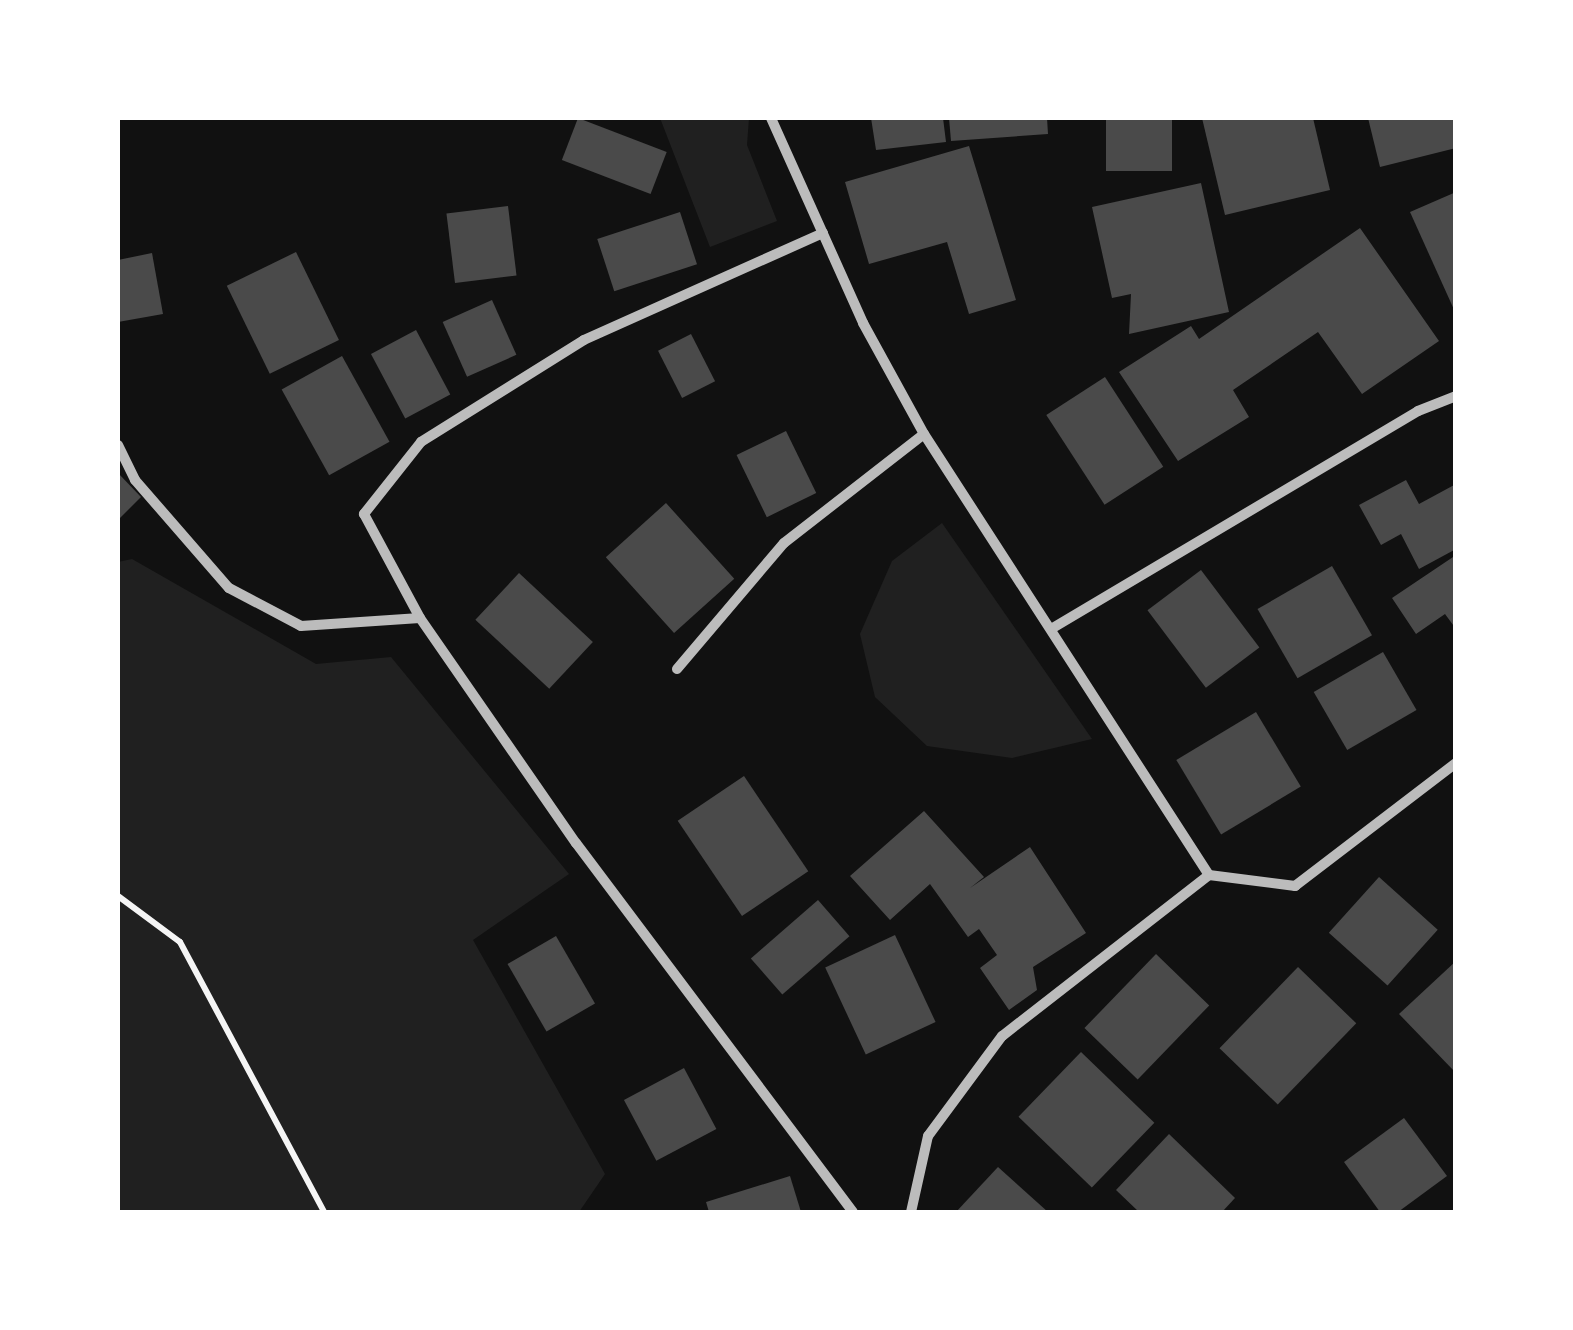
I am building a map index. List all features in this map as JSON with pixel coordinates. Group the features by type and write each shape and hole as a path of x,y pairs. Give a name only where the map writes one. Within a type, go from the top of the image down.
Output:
{"street":[{"path":"771,118 823,233 924,434 1210,874"},
{"path":"823,233 584,340 421,442 364,514 420,618 576,843 853,1212"},
{"path":"1051,629 1418,412 1456,396"},
{"path":"677,669 784,543 924,434"},
{"path":"118,446 135,480 229,588 301,626 370,626 420,618"},
{"path":"911,1212 928,1136 1002,1036 1210,874 1295,886 1456,763"}],"path":[{"path":"118,896 180,942 324,1212"}],"shaded area":[{"path":"660,118 749,118 747,145 777,221 710,247"},
{"path":"942,523 1092,739 1012,758 927,746 875,697 860,634 892,561"},
{"path":"132,559 316,664 391,657 569,874 473,940 605,1174 579,1212 118,1212 118,562"}],"building":[{"path":"578,118 667,152 651,194 562,160"},
{"path":"871,118 943,118 946,142 876,150"},
{"path":"949,118 1047,118 1048,134 951,141"},
{"path":"1106,118 1172,118 1172,171 1106,171"},
{"path":"1202,118 1313,118 1330,190 1225,215"},
{"path":"1368,118 1456,118 1456,148 1380,167"},
{"path":"969,146 1016,300 969,314 947,242 869,264 845,182"},
{"path":"1201,183 1229,312 1129,334 1131,294 1112,298 1092,207"},
{"path":"1456,192 1456,314 1410,212"},
{"path":"508,206 517,275 455,283 446,214"},
{"path":"680,212 697,264 614,291 597,239"},
{"path":"1360,228 1439,341 1362,394 1318,332 1233,390 1249,417 1178,461 1119,372 1191,326 1199,339"},
{"path":"296,252 339,340 270,374 227,286"},
{"path":"152,253 163,314 118,322 118,260"},
{"path":"492,300 516,355 467,377 443,322"},
{"path":"416,330 450,394 405,418 371,354"},
{"path":"691,334 715,381 682,398 658,351"},
{"path":"342,356 390,442 329,475 282,389"},
{"path":"1105,377 1163,467 1105,505 1046,415"},
{"path":"786,431 816,493 767,517 737,455"},
{"path":"118,473 141,497 118,520"},
{"path":"1406,480 1419,504 1456,484 1456,549 1419,569 1401,534 1381,545 1359,505"},
{"path":"666,503 734,579 674,633 606,557"},
{"path":"1456,555 1456,629 1445,614 1416,634 1392,598"},
{"path":"1332,566 1372,635 1298,678 1258,609"},
{"path":"1201,570 1259,647 1206,688 1147,610"},
{"path":"519,573 593,642 549,689 475,620"},
{"path":"1383,652 1416,710 1347,750 1314,692"},
{"path":"1256,712 1301,787 1221,834 1176,760"},
{"path":"744,776 808,871 742,916 678,821"},
{"path":"924,811 984,877 970,888 1030,847 1086,933 1033,967 1037,990 1009,1010 980,968 997,955 979,929 968,937 930,884 890,920 850,876"},
{"path":"1379,877 1438,930 1388,986 1329,933"},
{"path":"818,900 849,936 782,995 751,958"},
{"path":"895,935 936,1022 866,1055 825,968"},
{"path":"556,936 595,1004 547,1032 508,964"},
{"path":"1156,954 1209,1005 1138,1079 1084,1028"},
{"path":"1456,961 1456,1073 1399,1014"},
{"path":"1298,967 1356,1023 1278,1105 1220,1048"},
{"path":"1081,1052 1154,1123 1092,1188 1018,1117"},
{"path":"684,1068 716,1129 656,1161 624,1100"},
{"path":"1404,1118 1447,1176 1398,1212 1380,1212 1344,1162"},
{"path":"1169,1134 1235,1198 1222,1212 1139,1212 1116,1190"},
{"path":"998,1167 1048,1212 956,1212"},
{"path":"790,1176 801,1212 709,1212 706,1202"}]}
